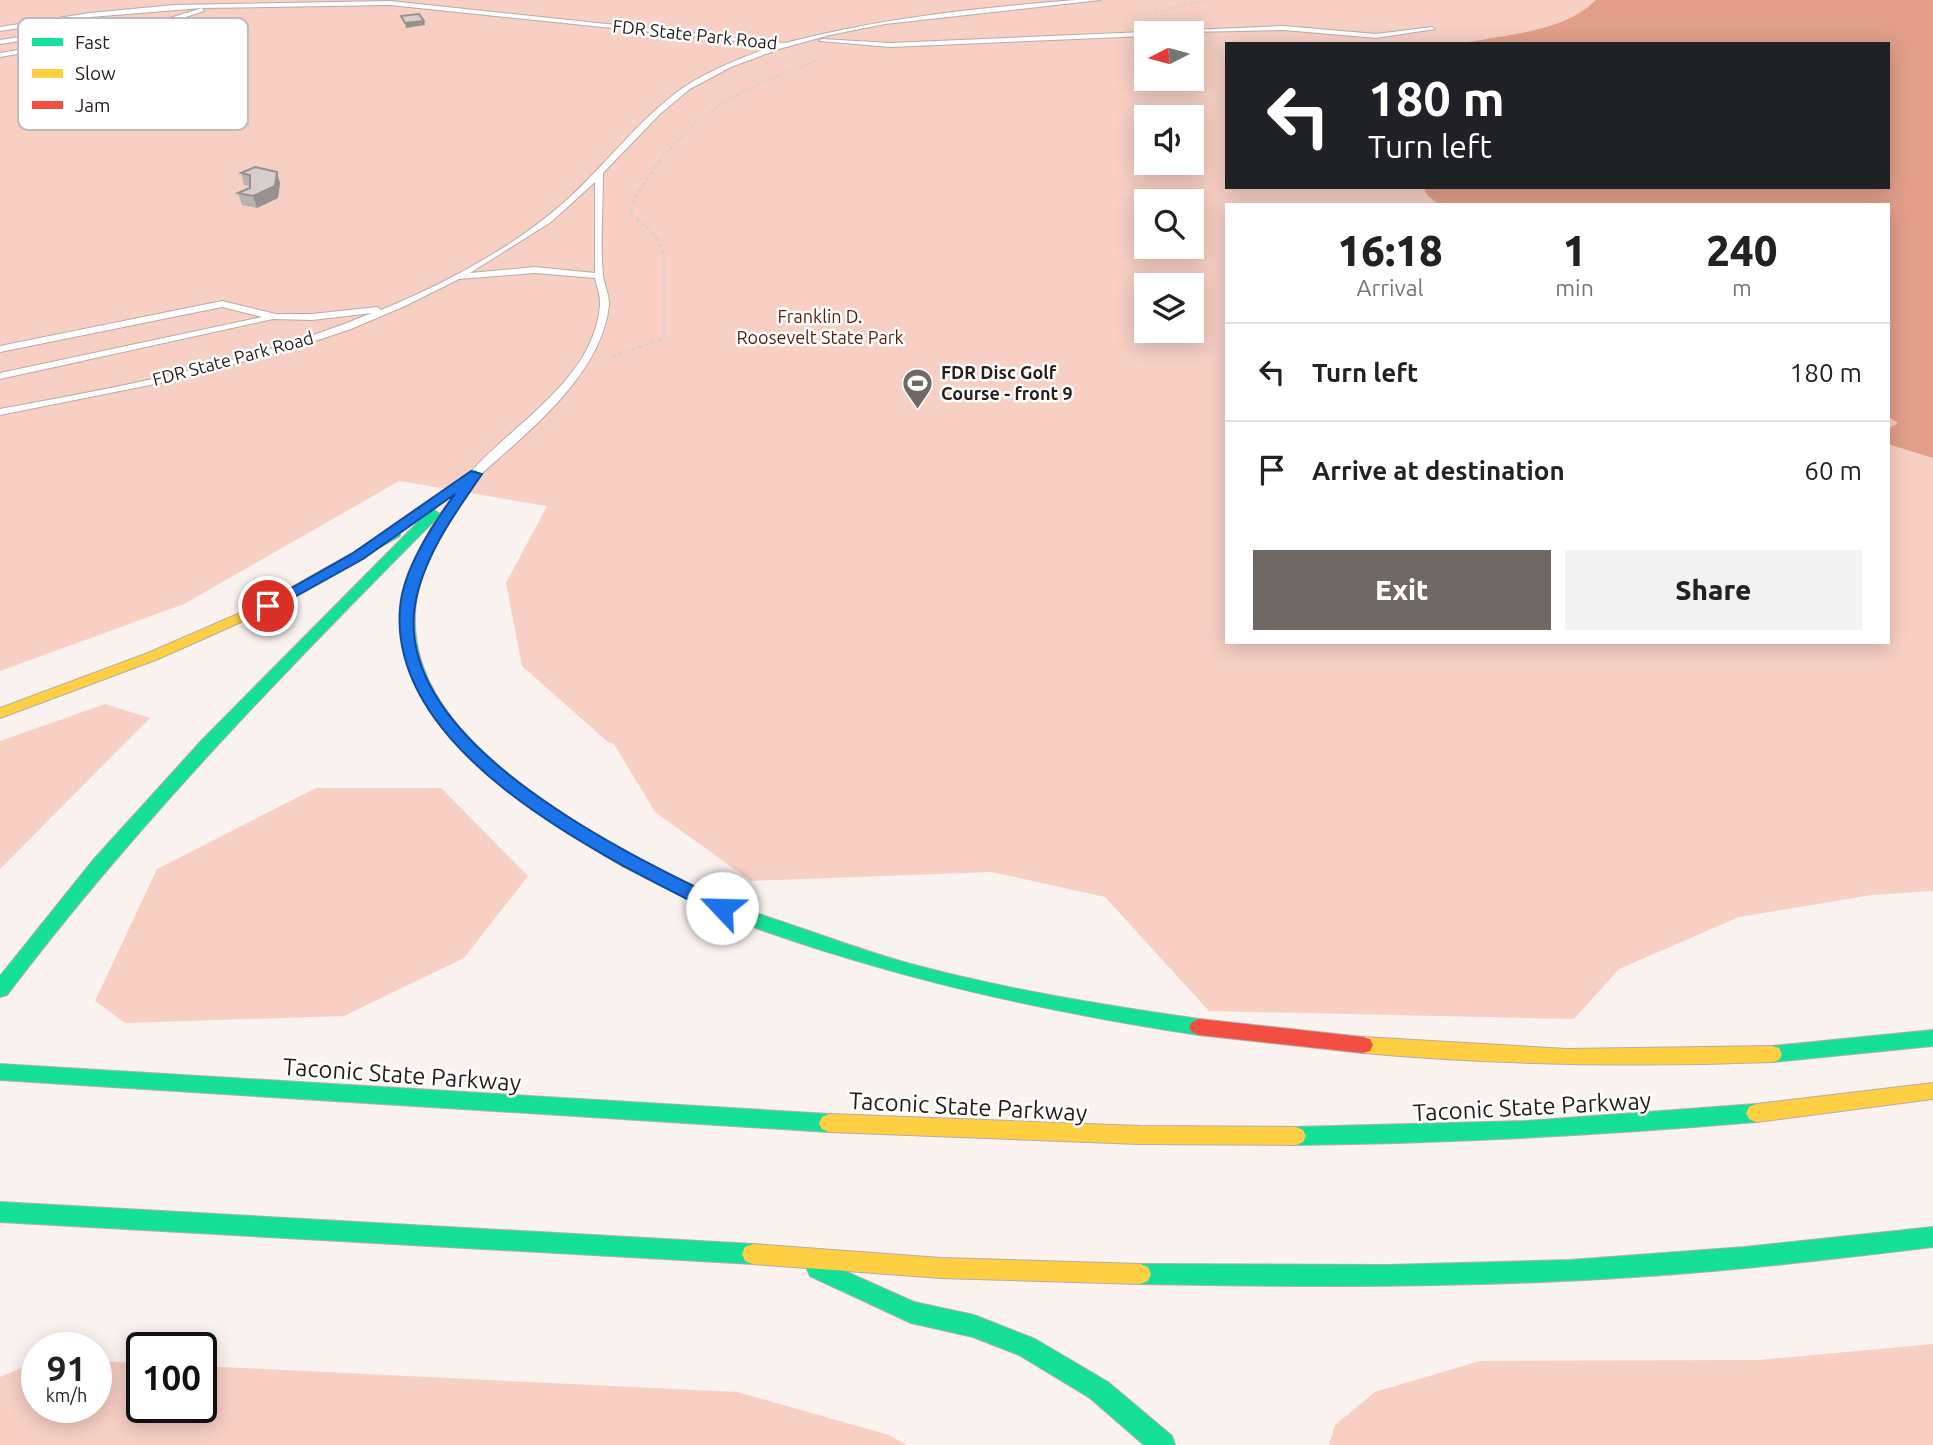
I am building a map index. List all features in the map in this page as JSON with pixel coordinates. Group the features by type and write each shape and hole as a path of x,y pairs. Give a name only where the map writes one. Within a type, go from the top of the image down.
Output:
{"highway":[{"path":"0,713 166,652 268,606 367,550 475,474"},
{"path":"0,990 61,905 126,829 475,474"},
{"path":"475,474 448,513 417,571 407,607 409,653 429,700 469,750 565,825 663,881 774,929 903,971 999,994 1135,1019 1331,1042 1518,1056 1702,1057 1841,1050 1933,1038"},
{"name":"Taconic State Parkway","path":"0,1072 904,1128 1082,1136 1247,1139 1410,1137 1586,1128 1731,1117 1933,1091"},
{"path":"0,1212 790,1256 905,1268 1079,1274 1451,1275 1631,1267 1933,1237"},
{"path":"790,1256 914,1313 975,1326 1010,1338 1056,1360 1099,1389 1163,1445"}],"lane":[{"name":"FDR State Park Road","path":"390,3 405,0"},
{"name":"FDR State Park Road","path":"0,412 157,380 315,338 393,308 456,277 563,208 666,105 690,86 717,71 810,40 930,16 1097,0"},
{"name":"FDR State Park Road","path":"76,18 216,5 390,3 791,45"},
{"path":"176,18 216,5"},
{"name":"FDR State Park Road","path":"0,29 18,26"},
{"path":"810,40 891,45 1209,29 1316,28 1376,36 1432,29"},
{"path":"0,42 18,39"},
{"path":"0,55 18,52"},
{"path":"475,474 544,409 578,370 603,320 604,286 599,276 599,171"},
{"name":"FDR State Park Road","path":"456,277 535,270 599,276"},
{"path":"0,349 222,304 276,317"},
{"path":"0,376 276,317 312,317 393,308"},
{"path":"312,317 315,338"}],"path":[{"path":"1151,13 1207,0"},
{"path":"578,370 664,338 664,254 655,235 630,213 632,203 656,166 696,123 752,85 821,59"}],"green space":[{"name":"Franklin D. Roosevelt State Park","path":"0,0 1933,0 1933,891 1872,895 1739,917 1619,969 1574,1019 1209,1011 1105,897 992,872 751,881 655,812 614,744 608,742 522,666 506,583 547,506 399,481 184,604 0,671"},
{"path":"105,704 150,718 0,869 0,741"},
{"path":"316,788 441,788 528,876 464,958 344,1016 125,1023 95,1001 157,869"},
{"path":"1933,1344 1933,1445 1329,1445 1335,1425 1375,1392 1480,1361 1758,1360"},
{"path":"112,1362 126,1362 126,1423 217,1423 217,1367 737,1392 889,1435 907,1445 0,1445 0,1377 21,1368 21,1423 112,1423"}],"shaded area":[{"path":"1596,0 1933,0 1933,458 1890,445 1890,428 1898,423 1890,418 1890,203 1437,203 1428,196 1424,189 1890,189 1890,42 1471,42 1532,31 1583,11"}],"building":[{"path":"419,14 424,21 405,23 401,16"},
{"path":"255,167 277,172 275,186 253,196 238,193 250,188 250,175 241,173"}],"traffic: fast":[{"path":"475,474 438,527 412,586 407,625 413,661 427,694 448,725 474,753 503,779 564,822"},
{"path":"0,990 49,926 153,803 263,686 434,514"},
{"path":"263,607 395,533"},
{"path":"740,915 852,954 966,985 1081,1008 1199,1027"},
{"path":"1772,1054 1933,1038"},
{"path":"0,1072 829,1123"},
{"path":"1296,1136 1526,1129 1756,1113"},
{"path":"0,1212 753,1254"},
{"path":"1140,1274 1263,1276 1509,1273 1745,1258 1933,1237"},
{"path":"818,1269 911,1312 974,1326 1027,1347 1099,1390 1163,1445"}],"traffic: slow":[{"path":"0,713 153,656 263,607"},
{"path":"1363,1045 1567,1057 1772,1054"},
{"path":"1756,1113 1933,1091"},
{"path":"829,1123 1139,1135 1296,1136"},
{"path":"753,1254 941,1268 1140,1274"}],"traffic: jam":[{"path":"564,822 628,862 740,915"},
{"path":"1199,1027 1363,1045"}],"place":[{"name":"FDR Disc Golf Course - front 9","path":"918,410"}],"route":[{"path":"268,606 358,556 475,474 448,513 417,571 407,607 409,653 429,700 469,750 531,801 608,852 722,908"}]}
